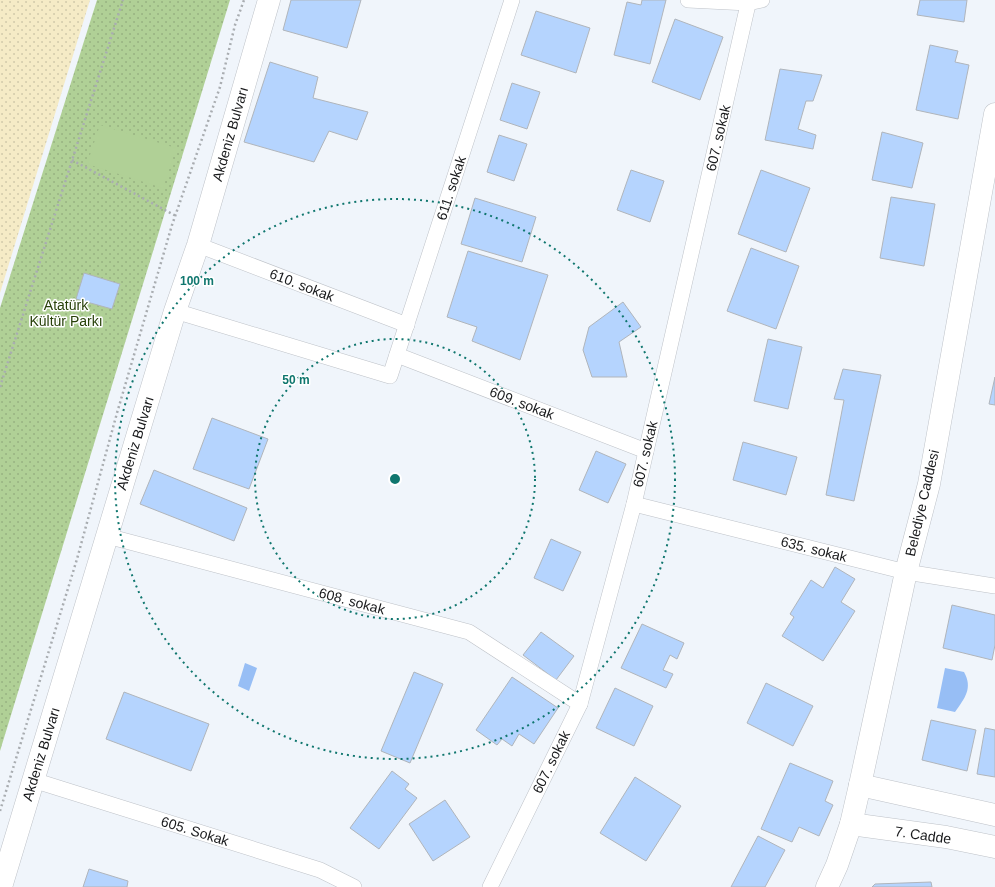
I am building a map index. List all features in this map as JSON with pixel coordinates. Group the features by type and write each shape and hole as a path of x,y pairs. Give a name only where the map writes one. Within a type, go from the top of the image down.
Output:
{"main road":[{"name":"Akdeniz Bulvarı","path":"1,887 175,311 198,245 269,0"},
{"name":"Belediye Caddesi","path":"827,887 837,865 860,785 906,572 929,484 995,120"},
{"path":"860,785 995,815"},
{"name":"7. Cadde","path":"850,824 946,838 995,847"}],"street":[{"name":"611. sokak","path":"175,311 390,376 512,0"},
{"path":"688,0 753,1"},
{"name":"607. sokak","path":"490,887 580,704 634,504 753,1"},
{"name":"610. sokak","path":"198,245 407,325"},
{"name":"609. sokak","path":"397,355 646,451"},
{"name":"635. sokak","path":"634,504 906,572 995,586"},
{"name":"608. sokak","path":"107,536 469,632 580,704"},
{"name":"605. Sokak","path":"33,780 320,870 354,887"}],"path":[{"path":"0,387 123,0"},
{"path":"0,811 77,559 117,413 176,216 220,87 235,25 244,0"},
{"path":"72,160 176,216"}],"sand":[{"path":"0,0 90,0 0,293"}],"green space":[{"name":"Atatürk Kültür Parkı","path":"97,0 230,0 0,751 0,308"},
{"path":"100,125 176,148 163,188 87,164"}],"water":[{"path":"245,663 257,668 249,691 238,686"},
{"path":"945,668 964,672 967,678 967,693 955,712 937,708"}],"building":[{"path":"291,0 361,0 347,48 283,30"},
{"path":"642,0 666,0 650,64 614,55 627,2 641,5"},
{"path":"920,0 967,0 964,22 917,15"},
{"path":"536,11 590,28 576,73 521,55"},
{"path":"675,19 723,37 700,100 652,82"},
{"path":"930,45 958,51 955,62 969,65 958,119 916,110"},
{"path":"270,62 318,77 313,98 368,112 357,140 329,131 314,162 244,142"},
{"path":"780,69 822,75 813,101 806,101 798,129 816,135 813,149 765,140"},
{"path":"512,83 540,92 527,129 500,120"},
{"path":"882,132 923,143 912,188 872,180"},
{"path":"499,135 527,144 514,181 487,172"},
{"path":"631,170 664,181 650,222 617,210"},
{"path":"761,170 810,188 786,252 738,234"},
{"path":"891,197 935,204 924,266 880,258"},
{"path":"475,198 536,217 522,262 461,244"},
{"path":"751,248 799,266 776,329 727,311"},
{"path":"468,251 548,275 520,360 472,341 477,327 447,317"},
{"path":"84,273 120,284 112,309 76,299"},
{"path":"623,302 641,327 619,342 627,377 592,377 583,350 589,327"},
{"path":"768,339 802,347 788,409 754,401"},
{"path":"843,369 881,375 854,501 826,495 844,400 834,399"},
{"path":"995,377 995,405 989,404"},
{"path":"212,418 268,439 249,489 193,469"},
{"path":"743,442 797,457 786,495 733,480"},
{"path":"596,451 626,464 608,503 579,490"},
{"path":"154,470 247,508 234,541 140,504"},
{"path":"551,539 581,552 563,591 534,578"},
{"path":"835,567 855,579 841,602 855,611 823,661 782,636 794,617 790,614 811,580 823,588"},
{"path":"952,605 995,615 995,645 992,660 943,648"},
{"path":"642,624 684,643 677,659 670,655 663,670 673,674 666,688 621,668"},
{"path":"541,632 574,656 556,680 523,655"},
{"path":"414,672 443,684 410,763 381,751"},
{"path":"512,677 558,708 534,744 519,734 512,746 502,739 497,745 476,730"},
{"path":"766,683 813,706 793,746 747,723"},
{"path":"615,688 653,706 634,746 596,728"},
{"path":"124,692 209,724 191,771 106,739"},
{"path":"931,720 976,730 967,771 922,760"},
{"path":"985,728 995,730 995,777 977,774"},
{"path":"790,763 833,781 825,801 833,805 819,836 799,827 792,842 761,829"},
{"path":"392,771 409,784 405,789 417,798 379,849 350,828"},
{"path":"635,777 681,806 646,861 600,833"},
{"path":"445,800 470,837 433,861 409,824"},
{"path":"758,836 785,850 765,887 731,887"},
{"path":"89,869 128,881 127,887 83,887"},
{"path":"931,882 932,887 872,887 875,884"}]}
